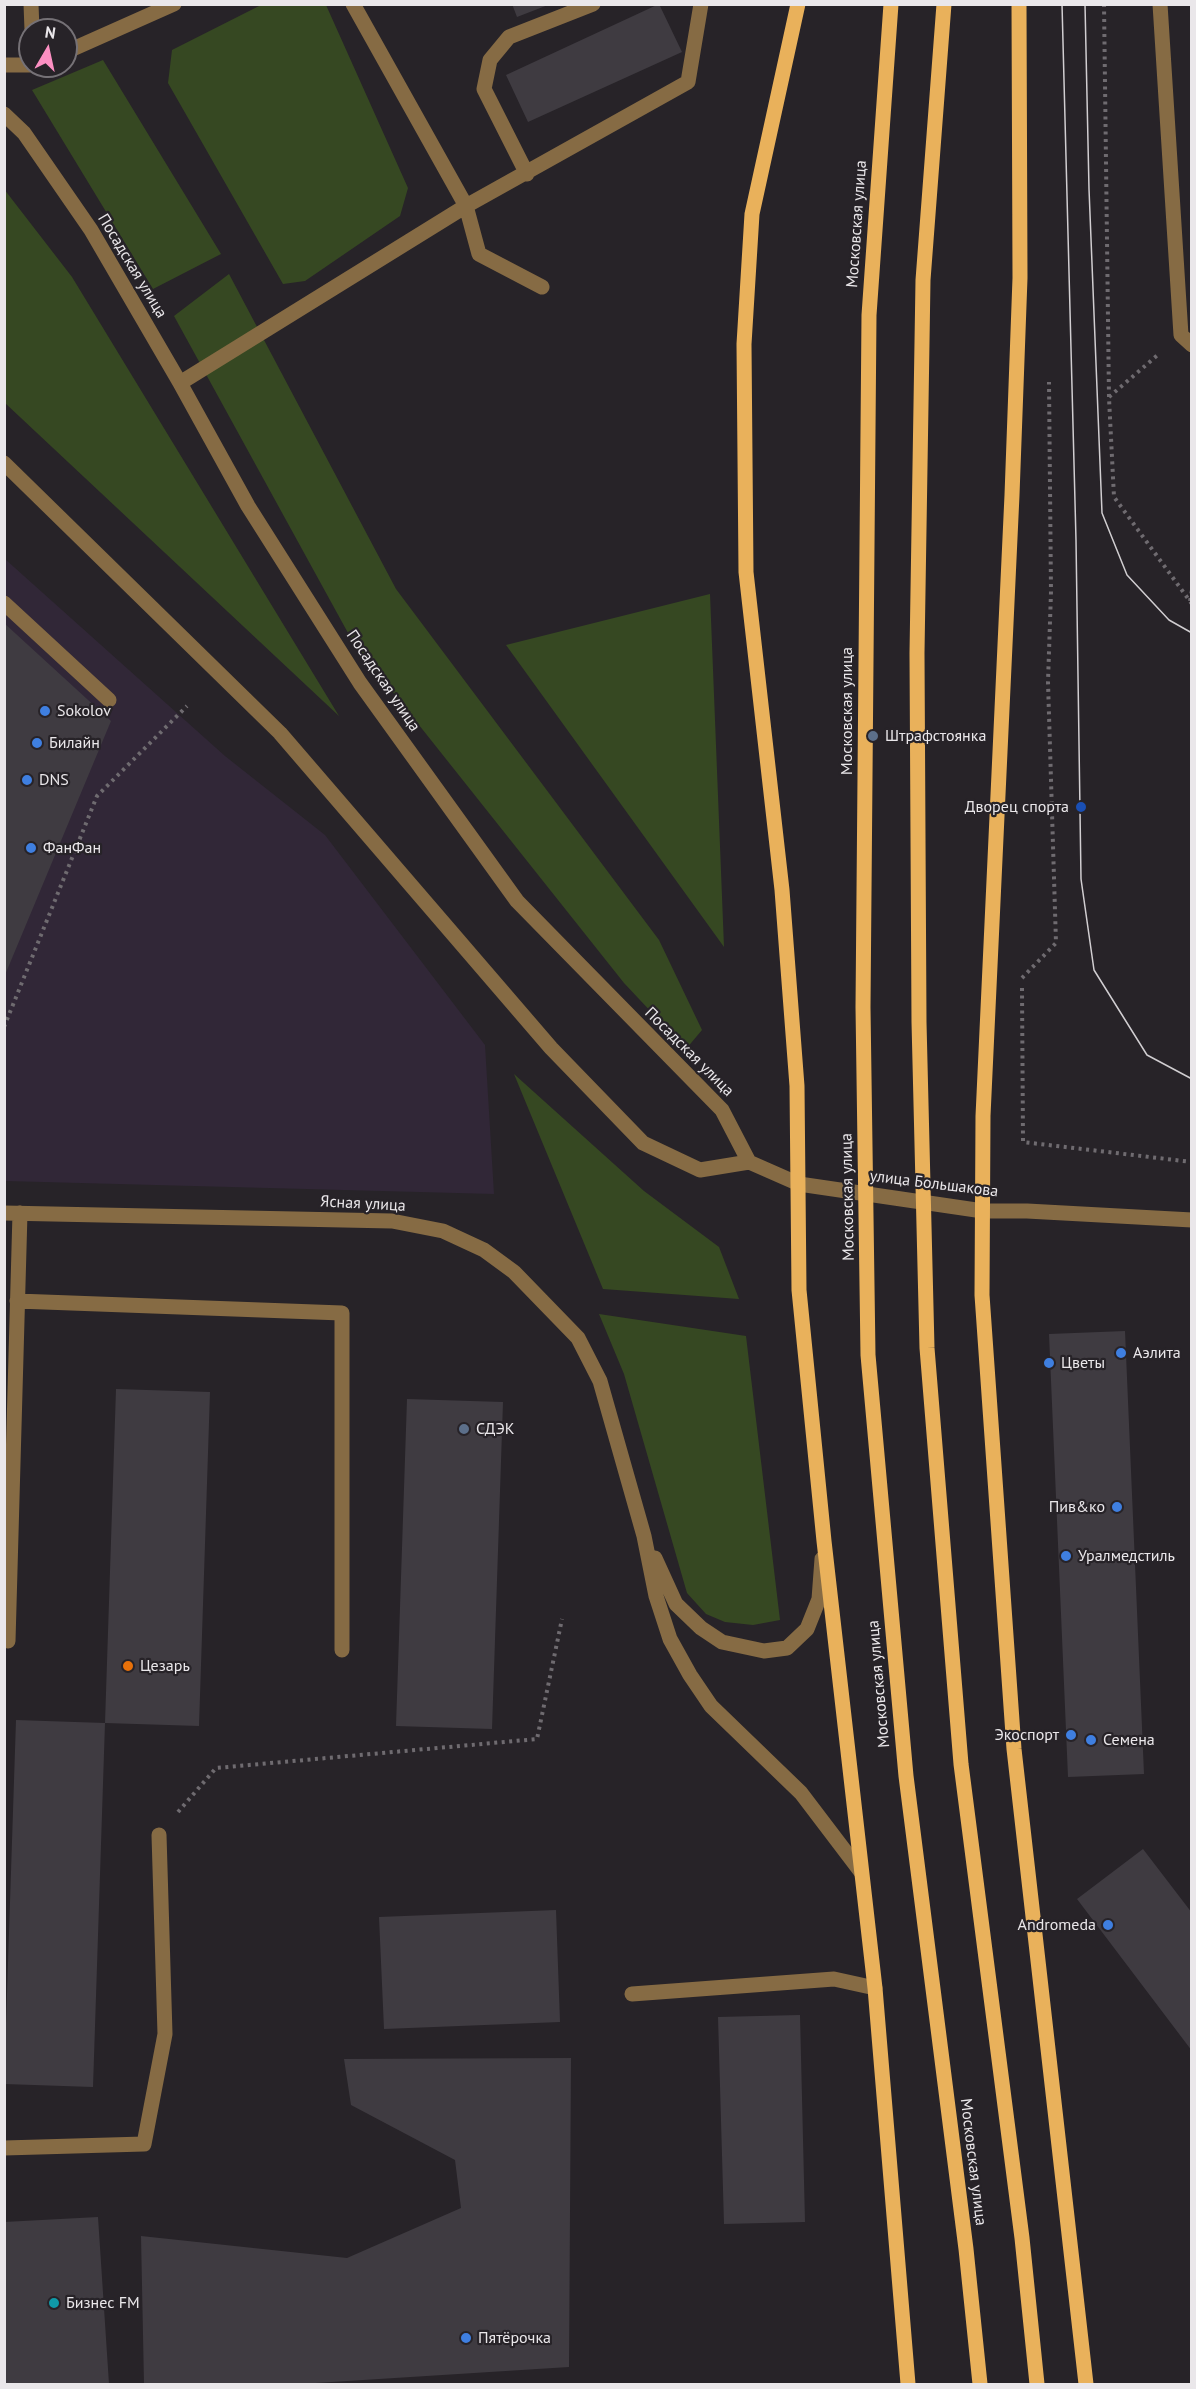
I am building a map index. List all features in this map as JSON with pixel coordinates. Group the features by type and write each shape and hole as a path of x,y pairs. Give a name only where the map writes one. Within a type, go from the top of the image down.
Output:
{"main road":[{"path":"798,4 752,214 744,344 746,572 782,890 797,1086 799,1290 824,1541 875,1988 908,2385"},
{"name":"Московская улица","path":"891,4 869,315 863,995 868,1355 906,1776 966,2249 980,2385"},
{"path":"944,4 923,280 917,618 919,1022 927,1348 961,1764 1022,2238 1037,2385"},
{"path":"1019,4 1020,278 984,1104 982,1295 1014,1749 1086,2385"}],"street":[{"path":"78,47 174,4"},
{"path":"353,4 466,206 479,254 542,287"},
{"path":"527,174 484,88 490,60 509,37 593,4"},
{"path":"180,383 466,206 527,174 688,82 701,4"},
{"path":"1160,4 1186,340"},
{"name":"Посадская улица","path":"4,114 24,133 91,230 248,506 360,683 510,892 723,1110 749,1162"},
{"path":"4,463 280,733 551,1048 643,1143 700,1170 749,1162"},
{"path":"4,603 109,700"},
{"name":"улица Большакова","path":"749,1162 799,1184 983,1211 1027,1211 1191,1220"},
{"path":"8,1641 17,1300 12,1213"},
{"name":"Ясная улица","path":"12,1213 392,1221 443,1231 484,1250 514,1272 559,1315 578,1338 592,1364 614,1427 644,1536"},
{"path":"17,1300 342,1313 342,1650"},
{"path":"644,1536 676,1604 701,1628 722,1642 764,1651 787,1648 807,1629 819,1599 824,1541"},
{"path":"644,1536 656,1596 670,1638 690,1675 711,1706 801,1793 861,1872"},
{"path":"4,2148 144,2144 165,2034 159,1835"},
{"path":"632,1994 834,1979 875,1988"}],"path":[{"path":"1104,4 1109,398 1114,497 1191,603"},
{"path":"1109,398 1186,340"},
{"path":"1191,590 1191,603"},
{"path":"1051,592 1048,682 1056,943 1022,976 1023,1142 1191,1162"},
{"path":"4,1027 97,796 187,706"},
{"path":"159,1835 216,1768 537,1739 562,1619"}],"shaded area":[{"name":"ФанФан","path":"5,559 225,756 325,835 485,1045 494,1194 5,1181"}],"green space":[{"path":"263,4 326,5 408,188 400,216 305,281 283,284 168,83 172,50"},
{"path":"103,60 221,254 153,289 32,90 60,78 78,78 78,71"},
{"path":"4,189 72,277 339,716 5,403"},
{"path":"229,274 396,589 659,940 702,1030 686,1049 624,983 353,642 174,316"},
{"path":"710,594 724,947 506,645"},
{"path":"514,1074 644,1191 719,1247 739,1299 603,1289"},
{"path":"599,1314 746,1336 780,1620 753,1625 725,1622 706,1614 687,1593 624,1374"}],"building":[{"path":"512,4 548,4 548,5 517,17"},
{"path":"659,4 682,52 528,122 506,75"},
{"name":"ФанФан","path":"4,623 111,721 5,975 4,975"},
{"path":"1125,1331 1144,1774 1068,1777 1049,1334"},
{"path":"116,1389 210,1392 199,1726 105,1723"},
{"path":"407,1399 503,1402 492,1729 396,1726"},
{"path":"16,1720 105,1723 93,2087 4,2084"},
{"path":"1143,1849 1192,1913 1192,2051 1077,1899"},
{"path":"556,1910 560,2022 384,2029 379,1917"},
{"path":"800,2015 805,2222 724,2224 718,2017"},
{"path":"571,2058 569,2367 300,2384 144,2384 141,2236 347,2258 461,2208 455,2160 351,2105 344,2059"},
{"name":"Бизнес FM","path":"98,2217 109,2384 4,2384 4,2222"}],"tram line":[{"path":"1062,4 1076,540 1081,879 1094,970 1147,1055 1192,1079"},
{"path":"1085,4 1089,189 1102,513 1127,575 1169,620 1192,633"}],"place":[{"name":"Sokolov","path":"45,711"},
{"name":"Штрафстоянка","path":"873,736"},
{"name":"Билайн","path":"37,743"},
{"name":"DNS","path":"27,780"},
{"name":"Дворец спорта","path":"1081,807"},
{"name":"ФанФан","path":"31,848"},
{"name":"Аэлита","path":"1121,1353"},
{"name":"Цветы","path":"1049,1363"},
{"name":"СДЭК","path":"464,1429"},
{"name":"Пив&ко","path":"1117,1507"},
{"name":"Уралмедстиль","path":"1066,1556"},
{"name":"Цезарь","path":"128,1666"},
{"name":"Экоспорт","path":"1071,1735"},
{"name":"Семена","path":"1091,1740"},
{"name":"Andromeda","path":"1108,1925"},
{"name":"Бизнес FM","path":"54,2303"},
{"name":"Пятёрочка","path":"466,2338"}]}
